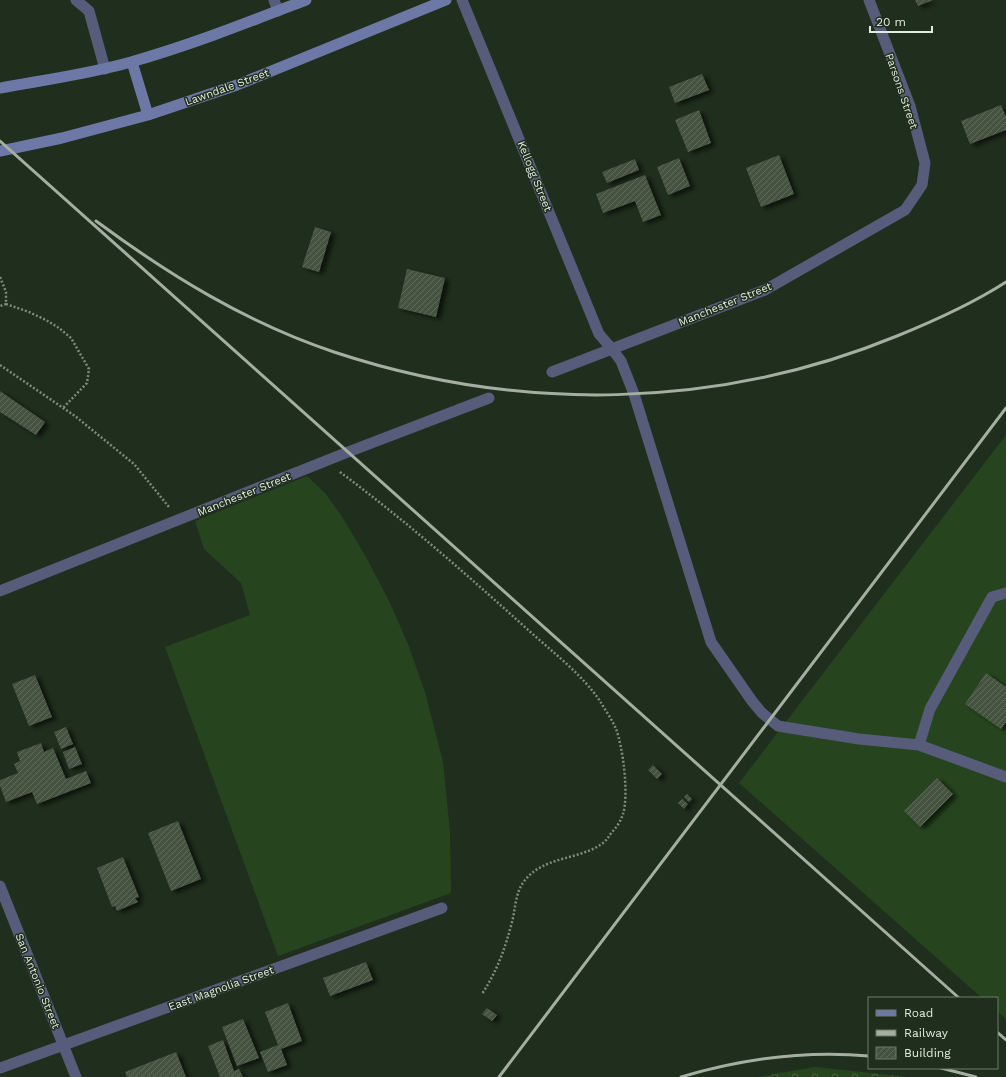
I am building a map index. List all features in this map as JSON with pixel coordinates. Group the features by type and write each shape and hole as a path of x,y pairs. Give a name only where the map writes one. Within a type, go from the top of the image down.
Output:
{"main road":[{"path":"0,88 105,69 132,62 219,34 306,0"},
{"name":"Lawndale Street","path":"0,151 62,138 148,115 237,85 446,0"},
{"path":"132,62 148,115"}],"street":[{"path":"76,0 89,11 105,69"},
{"path":"274,0 278,11"},
{"name":"Kellogg Street","path":"462,0 599,334 621,361 634,394 711,642 752,701 762,713 778,726 859,739 919,746 1006,776"},
{"name":"Parsons Street","path":"869,0 910,106 925,163 922,185"},
{"name":"Manchester Street","path":"552,372 765,290 906,210 922,185"},
{"name":"Manchester Street","path":"0,591 179,519 489,398"},
{"path":"919,746 930,709 992,597 1006,593"},
{"name":"San Antonio Street","path":"0,886 76,1077"},
{"name":"East Magnolia Street","path":"0,1068 442,908"}],"path":[{"path":"0,277 6,292 6,304"},
{"path":"0,306 6,304 29,312 59,328 71,338 89,369 87,382 63,408"},
{"path":"0,365 63,408 134,464 179,519"},
{"path":"326,461 385,506 459,567 578,676 599,700 616,729 620,745 625,788 623,813 619,822 604,842 587,851 545,865 526,879 516,895 513,919 499,964 482,994"}],"green space":[{"path":"1006,435 1006,1019 998,1012 998,997 981,997 739,783"},
{"path":"307,476 325,493 341,515 366,557 389,601 408,644 425,692 443,762 450,832 451,893 278,956 165,647 250,615 241,583 204,549 195,521"},
{"path":"815,1067 909,1077 758,1077"}],"building":[{"path":"915,0 933,0 918,6"},
{"path":"702,74 709,90 675,103 669,87"},
{"path":"1001,105 1006,117 1006,130 970,144 961,121"},
{"path":"699,110 711,143 688,152 675,120"},
{"path":"779,155 794,194 761,207 746,168"},
{"path":"679,158 690,186 668,195 657,167"},
{"path":"635,159 639,170 607,183 602,172"},
{"path":"645,175 661,215 643,222 635,201 603,213 596,194"},
{"path":"315,227 331,232 319,272 302,267"},
{"path":"407,269 445,278 436,317 398,308"},
{"path":"0,391 45,422 36,435 0,412"},
{"path":"986,673 1006,687 1006,722 1001,729 965,704"},
{"path":"35,675 52,717 29,726 12,684"},
{"path":"66,727 73,744 61,749 54,732"},
{"path":"41,743 44,752 53,748 66,779 86,771 91,783 37,804 32,792 6,802 0,786 0,780 18,773 14,764 20,761 17,752"},
{"path":"75,747 82,764 69,769 63,752"},
{"path":"653,765 662,774 657,779 648,770"},
{"path":"937,778 953,794 920,827 904,811"},
{"path":"687,794 692,799 689,802 684,797"},
{"path":"682,799 688,804 684,809 678,803"},
{"path":"178,821 201,879 171,891 148,833"},
{"path":"123,857 139,897 135,898 138,902 117,911 115,906 112,907 97,868"},
{"path":"366,962 373,980 330,996 323,978"},
{"path":"288,1003 302,1041 281,1049 287,1065 268,1072 260,1052 278,1045 265,1012"},
{"path":"487,1008 497,1015 492,1021 482,1014"},
{"path":"243,1019 259,1058 237,1066 222,1027"},
{"path":"223,1040 234,1071 239,1069 243,1077 220,1077 208,1046"},
{"path":"176,1052 186,1077 127,1077 125,1072"}],"railway":[{"path":"0,141 958,997"},
{"path":"96,221 180,279 240,312 270,327 302,340 334,352 404,372 474,386 546,393 617,395 688,390 759,378 829,360 897,336 953,312 1006,282"},
{"path":"499,1077 1006,408"},
{"path":"998,1033 1006,1040"},
{"path":"681,1077 727,1065 797,1055 845,1054 868,1056"},
{"path":"945,1069 976,1077"}]}
